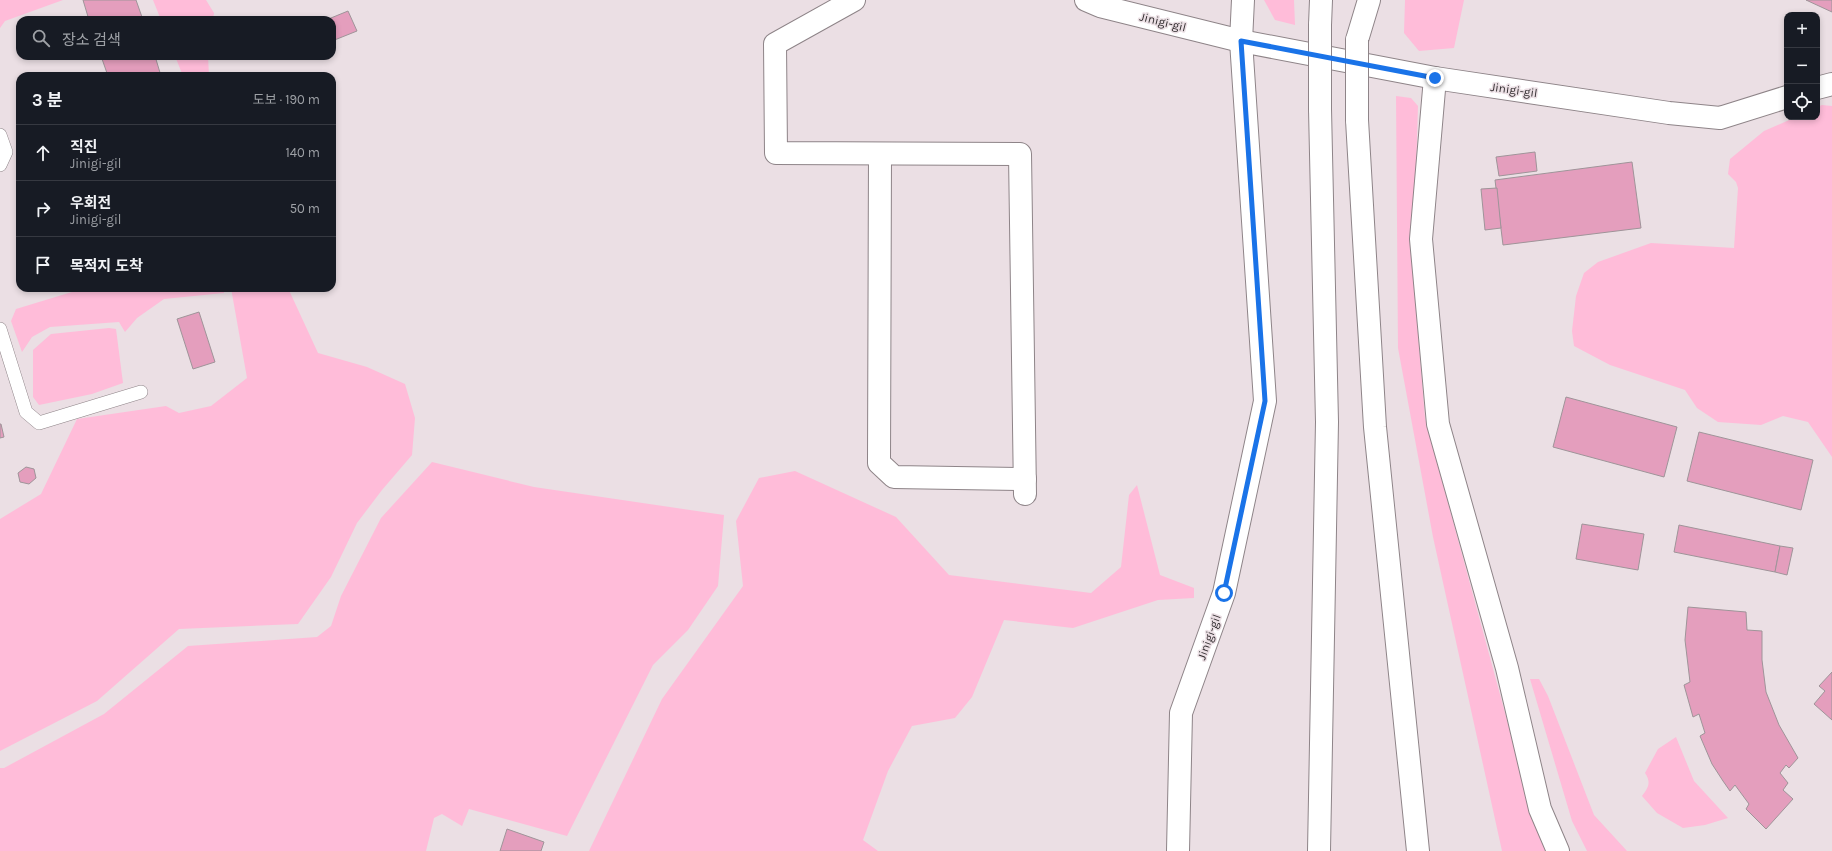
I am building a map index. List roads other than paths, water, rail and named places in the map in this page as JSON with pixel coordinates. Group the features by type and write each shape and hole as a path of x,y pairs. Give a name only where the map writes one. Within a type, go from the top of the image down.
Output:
{"main road":[{"path":"854,0 775,44 776,154 880,154 1020,154 1025,487 894,477 879,463 880,154"},
{"name":"Jinigi-gil","path":"1086,0 1100,6 1241,41 1435,78 1669,113 1720,118 1784,98"},
{"name":"Jinigi-gil","path":"1178,851 1181,713 1224,593 1265,401 1241,41 1243,0"},
{"path":"1319,851 1327,422 1320,108 1320,0"},
{"path":"1356,0 1358,40 1358,120 1375,427 1418,851"},
{"path":"1358,40 1369,0"},
{"path":"1435,78 1421,239 1438,424 1507,668 1540,809 1558,851"},
{"path":"1820,87 1832,84"}],"lane":[{"path":"0,135 6,152 0,165"},
{"path":"0,329 26,412 39,423 141,392"}]}
